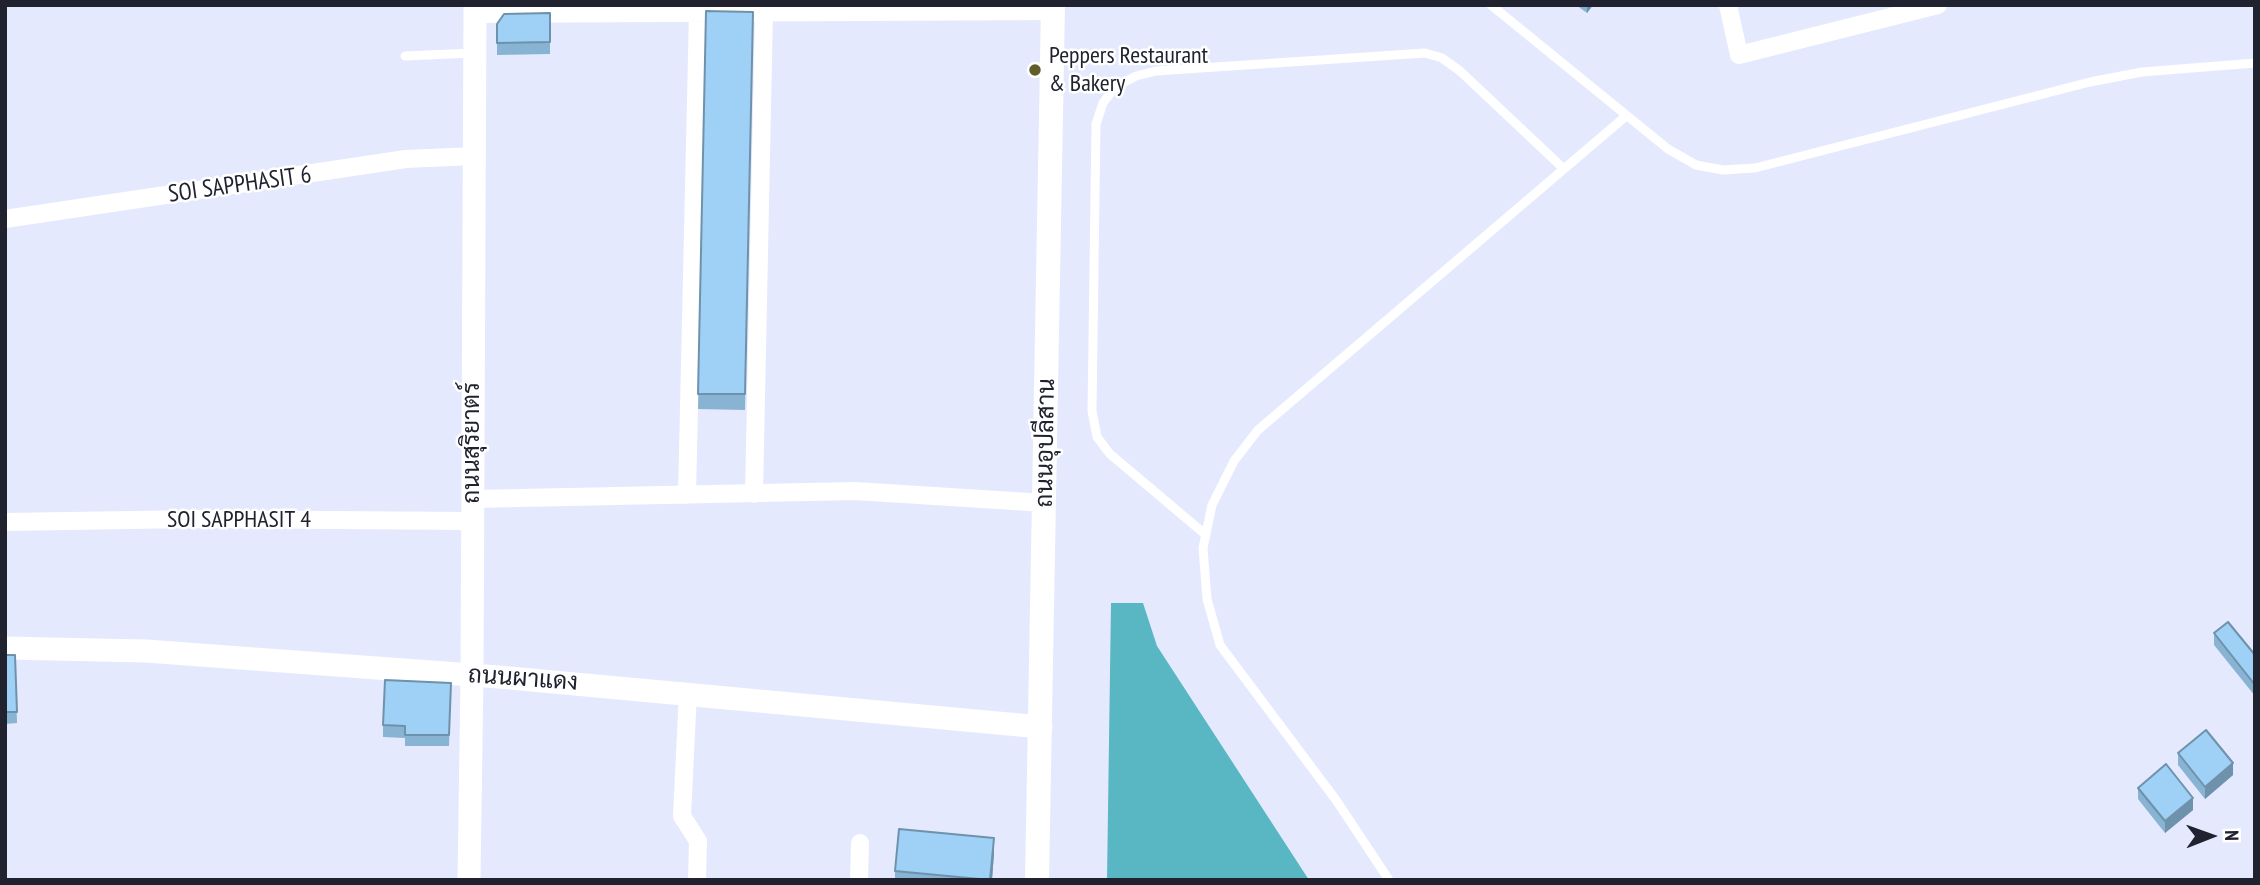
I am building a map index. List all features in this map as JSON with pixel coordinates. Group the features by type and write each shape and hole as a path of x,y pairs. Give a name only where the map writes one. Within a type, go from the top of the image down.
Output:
{"main road":[{"name":"ถนนอุปลีสาน","path":"1037,880 1053,8"}],"street":[{"path":"1728,5 1739,55 1938,5"},
{"path":"475,9 698,12 1053,8"},
{"name":"ถนนสุริยาตร์","path":"468,880 472,675 475,9"},
{"path":"754,494 764,11"},
{"path":"687,495 698,12"},
{"name":"SOI SAPPHASIT 6","path":"5,219 406,159 474,156"},
{"name":"SOI SAPPHASIT 4","path":"5,522 472,510 687,495 855,491 1045,503"},
{"name":"ถนนผาแดง","path":"5,648 146,651 472,675 688,692 1041,727"},
{"path":"688,692 682,816 698,841 697,880"},
{"path":"859,880 860,843"}],"lane":[{"path":"1491,5 1668,149 1696,164 1723,170 1744,169 2090,82 2141,72 2255,63"},
{"path":"405,56 475,53"},
{"path":"1206,535 1110,454 1097,437 1092,411 1096,124 1103,103 1115,87 1136,76 1156,71 1425,53 1442,58 1460,71 1564,169"},
{"path":"1389,880 1336,800 1220,645 1207,599 1203,548 1212,505 1234,461 1258,430 1626,116"}],"water":[{"path":"1111,603 1143,603 1157,646 1309,880 1107,880"}],"building":[{"path":"706,11 753,12 745,394 698,394"},
{"path":"550,13 550,42 497,43 497,24 504,14"},
{"path":"2228,622 2255,655 2255,685 2214,633"},
{"path":"5,655 15,655 17,712 5,712"},
{"path":"385,680 451,683 449,735 405,735 405,726 383,725"},
{"path":"2206,730 2233,763 2205,787 2178,753"},
{"path":"2166,764 2193,798 2165,821 2138,788"},
{"path":"899,829 994,838 990,880 895,871"}],"place":[{"name":"Peppers Restaurant & Bakery","path":"1035,70"}]}
